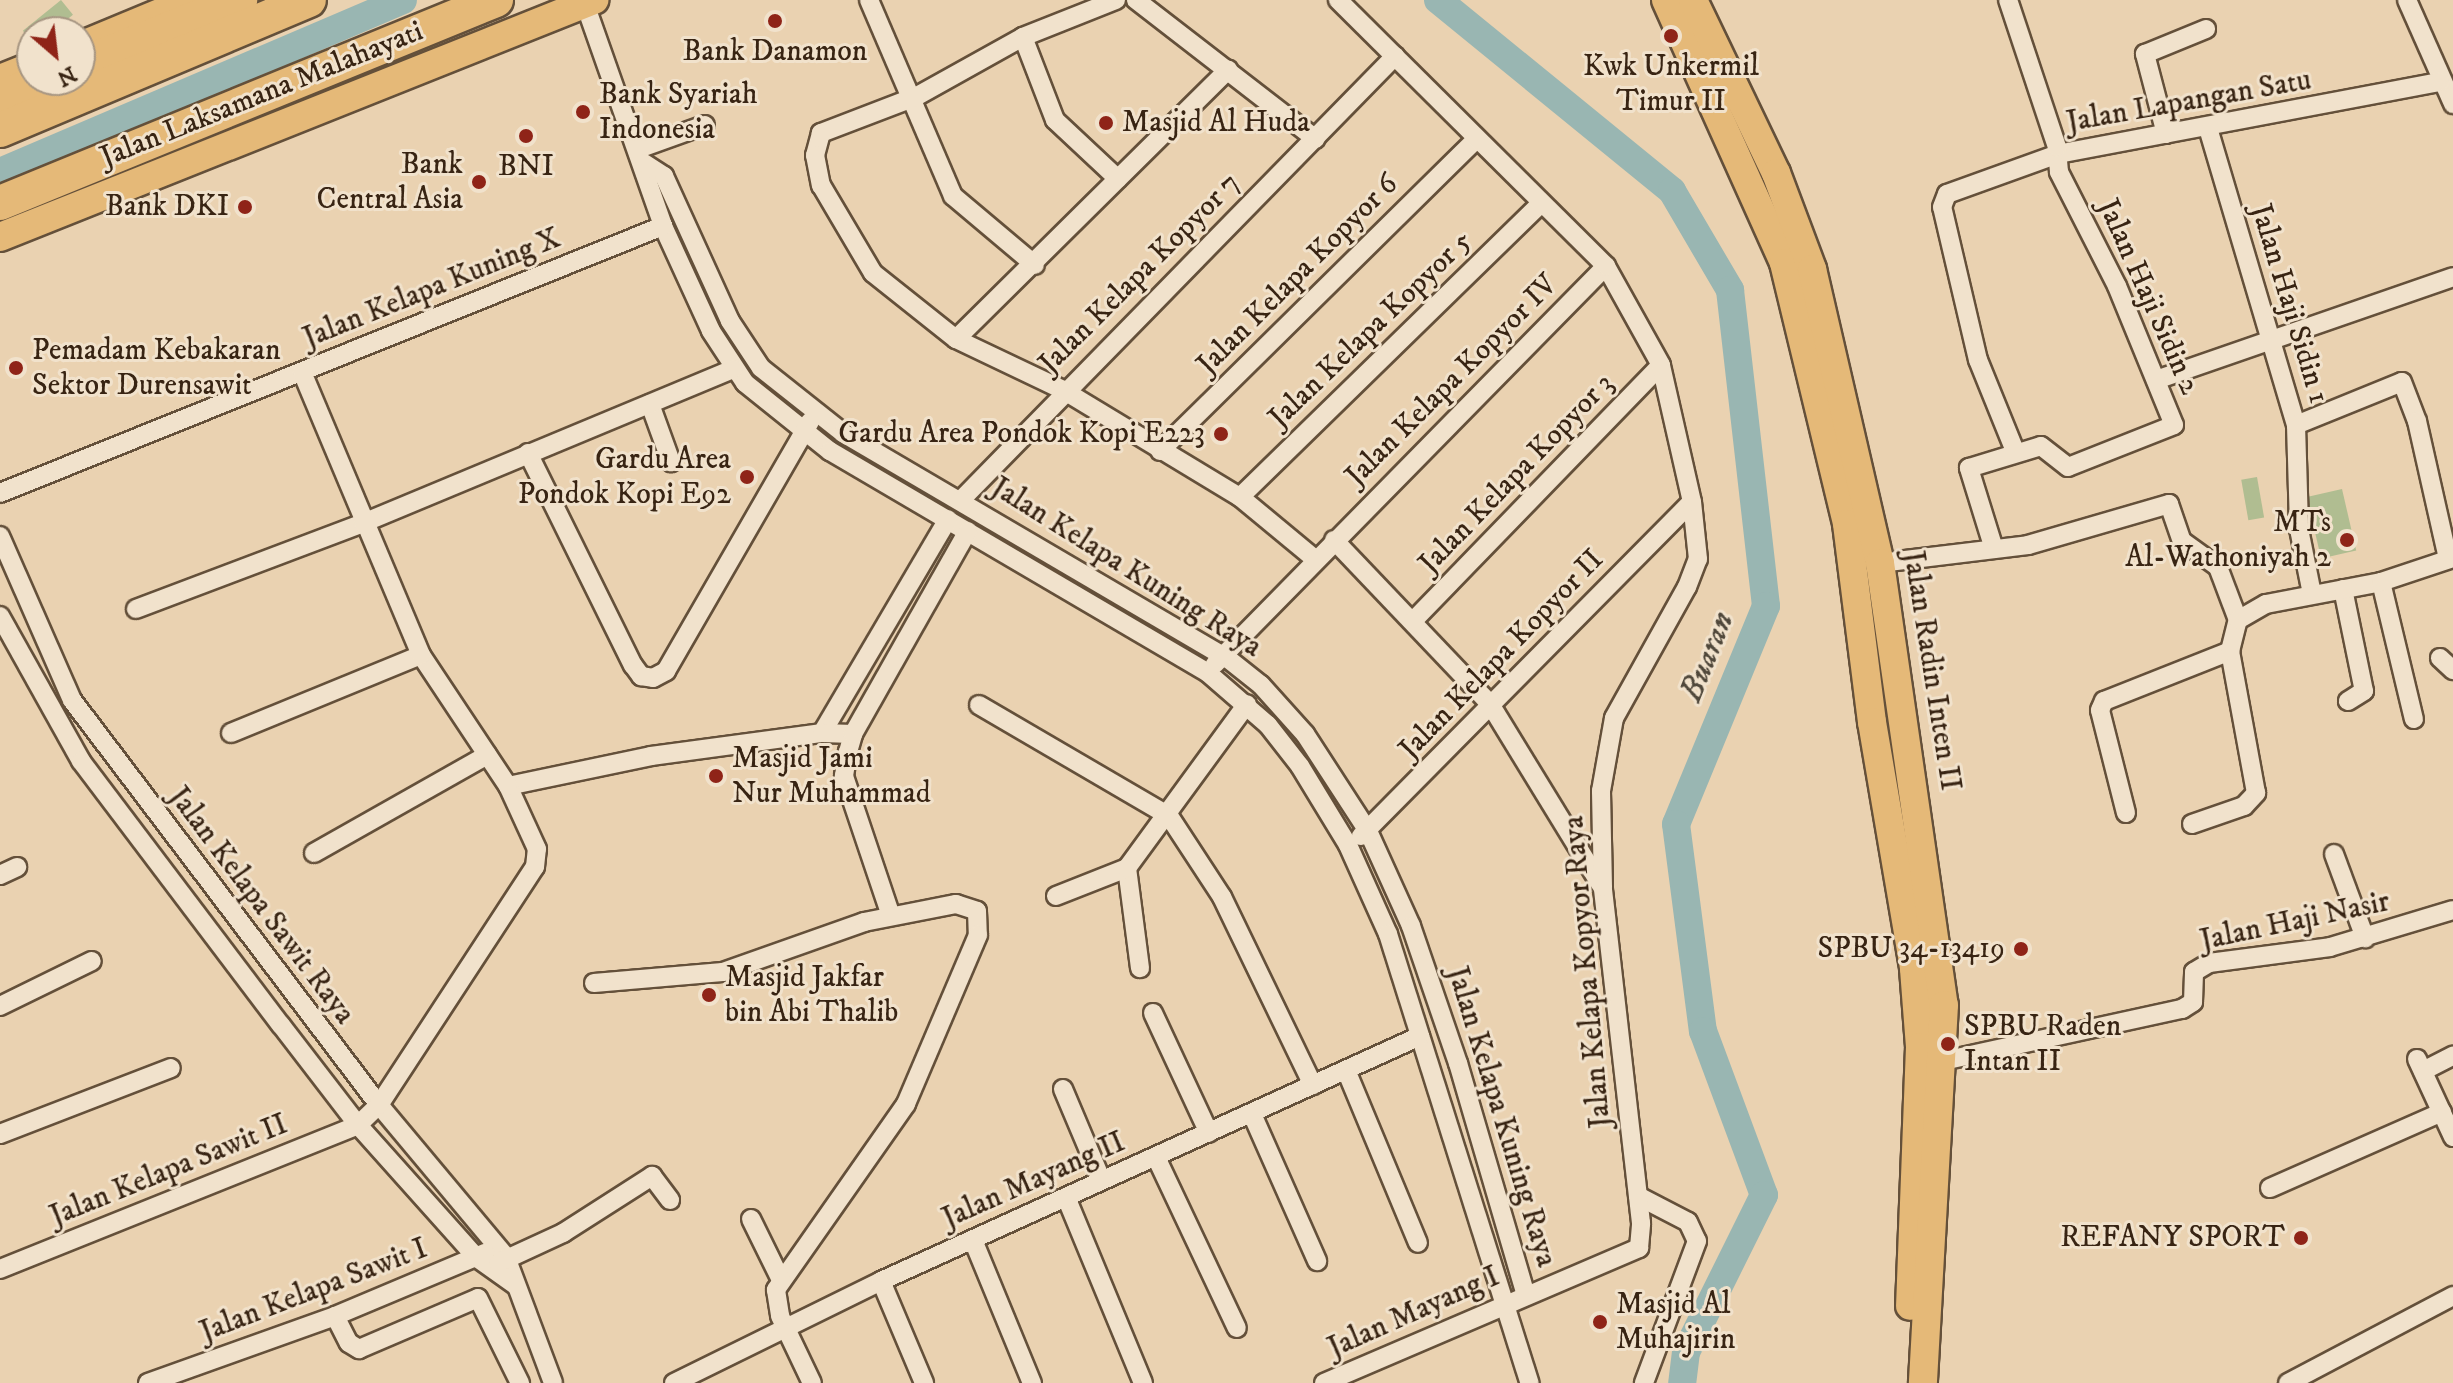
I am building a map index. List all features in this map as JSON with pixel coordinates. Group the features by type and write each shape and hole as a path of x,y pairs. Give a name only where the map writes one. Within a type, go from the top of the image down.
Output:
{"highway":[{"path":"96,58 240,0"},
{"path":"0,130 309,0"},
{"path":"0,203 496,0"}],"main road":[{"path":"96,39 191,0"},
{"name":"Jalan Radin Inten II","path":"1666,0 1784,263 1847,524 1872,722 1914,969 1920,1047 1908,1383"},
{"name":"Jalan Radin Inten II","path":"1693,0 1776,173 1812,269 1880,563 1938,949 1943,1061 1923,1383"},
{"name":"Jalan Laksamana Malahayati","path":"0,237 590,2"}],"street":[{"path":"869,0 915,97 953,196 1035,265"},
{"path":"1116,0 1023,37 915,97 821,133 815,155 821,185 861,258 956,339 1063,390 1240,497 1315,559"},
{"path":"1136,0 1316,139"},
{"name":"Jalan Kelapa Kopyor Raya","path":"1338,0 1606,266 1661,365 1692,502 1698,544 1695,571 1624,696 1609,735 1601,791 1603,887 1641,1242 1634,1252 1526,1295"},
{"name":"Jalan Lapangan Satu","path":"2008,0 2058,154 2440,82"},
{"path":"2407,0 2440,82 2453,104"},
{"name":"Jalan Kelapa Kuning Raya","path":"590,2 663,226 733,369 806,432 1208,673 1247,704 1300,766 1348,845 1388,934 1530,1383"},
{"path":"2166,134 2145,54 2206,29"},
{"path":"1023,37 1055,120 1118,179"},
{"name":"Jalan Kelapa Kopyor 7","path":"961,500 1063,390 1316,139 1395,56"},
{"path":"956,339 1035,265 1228,70"},
{"path":"641,156 705,125"},
{"name":"Jalan Haji Sidin 1","path":"2208,128 2296,425 2299,529 2312,594"},
{"name":"Jalan Kelapa Kopyor 6","path":"1160,451 1477,138"},
{"path":"1994,549 1967,470 2015,451 1978,360 1942,201 1952,192 2058,154"},
{"name":"Jalan Haji Sidin 2","path":"2015,451 2044,447 2062,467 2093,459 2171,429 2156,380 2117,286 2059,172 2058,154"},
{"name":"Jalan Kelapa Kuning Raya","path":"641,156 664,176 730,321 761,368 843,433 1222,655 1283,707 1368,831 1438,1002 1526,1295"},
{"name":"Jalan Kelapa Kopyor 5","path":"1240,497 1541,203"},
{"name":"Jalan Kelapa Kuning X","path":"0,493 663,226"},
{"name":"Jalan Kelapa Kopyor IV","path":"1208,673 1315,559 1606,266"},
{"path":"2156,380 2453,277"},
{"name":"Jalan Kelapa Kopyor 3","path":"1413,621 1661,365"},
{"path":"136,609 363,523 733,369"},
{"path":"302,372 421,655 508,786 537,849 535,867 379,1105 358,1125"},
{"path":"2238,620 2266,604 2381,582 2450,559 2406,387 2394,382 2296,425"},
{"path":"650,404 671,462"},
{"path":"528,453 633,665 641,676 653,678 666,671 806,432 815,411"},
{"name":"Jalan Kelapa Kopyor II","path":"1348,845 1368,831 1692,502"},
{"path":"1880,563 2028,545 2169,504 2182,541 2218,567 2238,620 2230,651 2256,793 2244,806 2192,824"},
{"path":"822,733 948,519"},
{"path":"891,916 844,776 853,734 968,531"},
{"name":"Jalan Kelapa Sawit Raya","path":"0,536 72,700 515,1285 545,1380"},
{"path":"1336,538 1490,704 1603,887"},
{"path":"2381,582 2414,719"},
{"path":"2343,589 2364,691 2348,701"},
{"name":"Jalan Kelapa Sawit Raya","path":"0,616 81,761 358,1125 493,1257"},
{"path":"2126,813 2100,710 2104,701 2230,651"},
{"path":"231,733 421,655"},
{"path":"1056,896 1127,868 1169,816 1247,704"},
{"path":"979,705 1169,816 1222,897 1313,1085"},
{"path":"508,786 651,756 822,733 853,734"},
{"path":"314,853 487,755"},
{"path":"2334,854 2365,938"},
{"path":"1127,868 1140,968"},
{"path":"594,983 723,972 846,927 891,916 965,904 977,911 980,926 906,1104 861,1174 781,1280 776,1293 786,1327 812,1383"},
{"name":"Jalan Haji Nasir","path":"1943,1061 2182,1009 2195,997 2194,972 2209,963 2294,954 2365,938 2453,910"},
{"path":"0,1006 92,961"},
{"path":"1153,1013 1209,1133"},
{"name":"Jalan Mayang II","path":"674,1383 695,1379 786,1327 881,1281 1420,1036"},
{"path":"2453,1056 2420,1065 2453,1137"},
{"path":"0,1134 171,1068"},
{"path":"1346,1070 1418,1243"},
{"path":"1063,1089 1101,1179"},
{"path":"2270,1188 2442,1112"},
{"path":"1252,1114 1317,1261"},
{"name":"Jalan Kelapa Sawit II","path":"0,1269 358,1125"},
{"path":"1156,1157 1237,1328"},
{"name":"Jalan Kelapa Sawit I","path":"148,1383 563,1233 652,1176 670,1200"},
{"path":"1638,1196 1688,1222 1697,1241 1644,1383"},
{"path":"1066,1197 1143,1383"},
{"path":"751,1219 781,1280"},
{"path":"973,1240 1032,1383"},
{"path":"881,1281 924,1383"},
{"name":"Jalan Mayang I","path":"1324,1383 1526,1295"},
{"path":"2288,1383 2453,1296"},
{"path":"335,1316 349,1343 359,1349 478,1298 520,1383"}],"green space":[{"path":"61,0 71,16 41,16"},
{"path":"2257,477 2264,517 2248,520 2241,480"},
{"path":"2342,489 2356,550 2321,558 2307,497"}],"waterway":[{"path":"0,172 403,0"},
{"name":"Buaran","path":"1438,0 1672,191 1730,290 1766,606 1676,824 1703,1031 1764,1195 1686,1352 1682,1383"}],"place":[{"name":"Bank Danamon","path":"775,21"},
{"name":"Kwk Unkermil Timur II","path":"1671,36"},
{"name":"Bank Syariah Indonesia","path":"583,112"},
{"name":"Masjid Al Huda","path":"1106,123"},
{"name":"BNI","path":"526,136"},
{"name":"Bank Central Asia","path":"479,182"},
{"name":"Bank DKI","path":"245,207"},
{"name":"Pemadam Kebakaran Sektor Durensawit","path":"16,368"},
{"name":"Gardu Area Pondok Kopi E223","path":"1221,434"},
{"name":"Gardu Area Pondok Kopi E92","path":"747,477"},
{"name":"MTs Al-Wathoniyah 2","path":"2347,540"},
{"name":"Masjid Jami Nur Muhammad","path":"716,776"},
{"name":"SPBU 34-13419","path":"2021,949"},
{"name":"Masjid Jakfar bin Abi Thalib","path":"709,995"},
{"name":"SPBU Raden Intan II","path":"1948,1044"},
{"name":"REFANY SPORT","path":"2301,1238"},
{"name":"Masjid Al Muhajirin","path":"1600,1322"}]}
